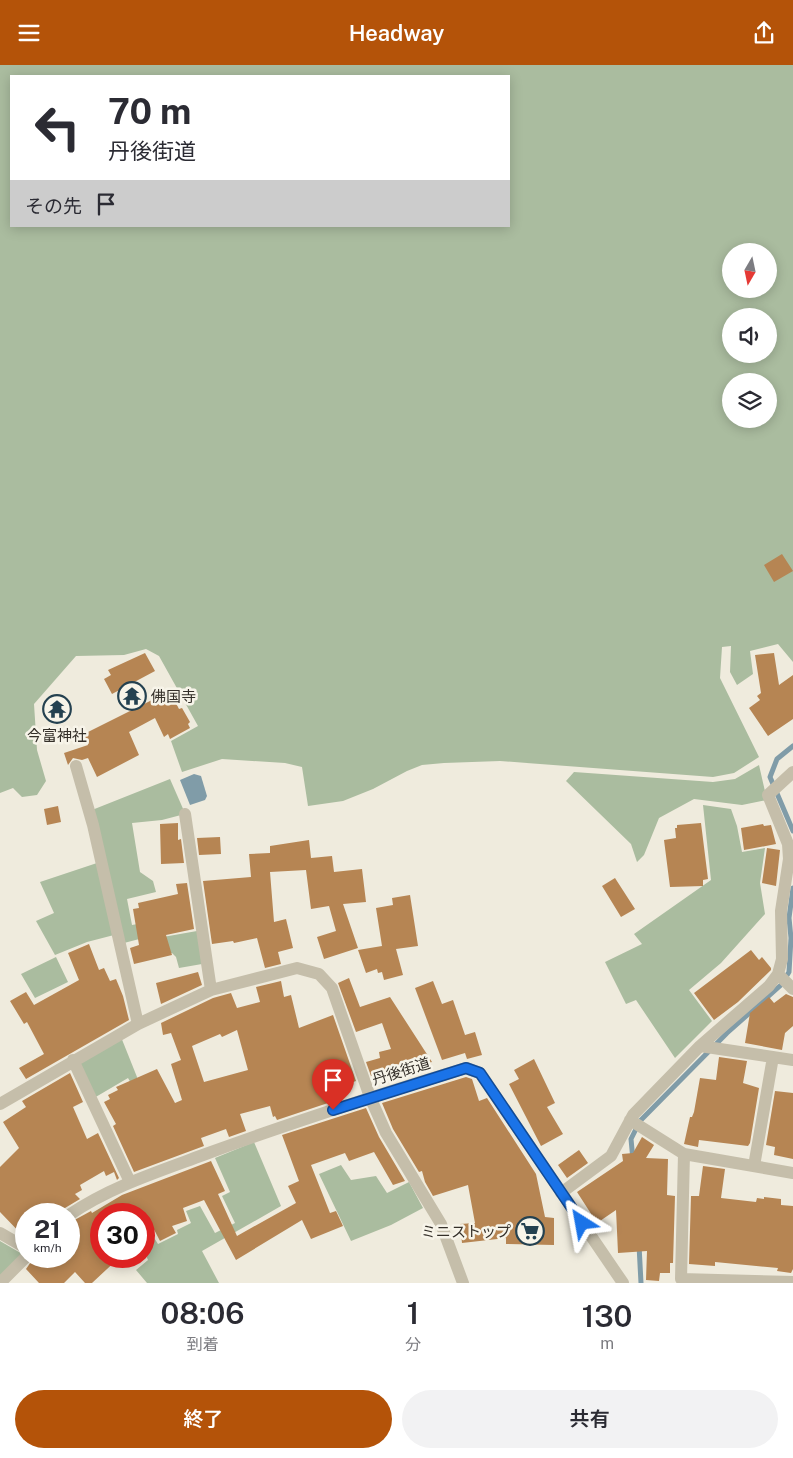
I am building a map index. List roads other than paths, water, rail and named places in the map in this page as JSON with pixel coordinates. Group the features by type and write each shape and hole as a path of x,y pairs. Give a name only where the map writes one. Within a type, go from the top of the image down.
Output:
{"street":[{"path":"76,766 93,825 138,1024"},
{"path":"561,1193 611,1156 635,1123 769,986 787,983 782,959 781,911 790,859 788,843 768,795 793,772"},
{"path":"185,814 211,990"},
{"path":"0,1104 138,1024 211,990 297,968 319,974 332,988 370,1097 386,1133 441,1224 463,1283"},
{"path":"708,1047 793,1060"},
{"path":"754,1166 773,1057"},
{"path":"73,1060 130,1181"},
{"name":"丹後街道","path":"80,1207 88,1201 130,1181 370,1097 466,1068 480,1073 623,1283"},
{"path":"635,1123 684,1154 793,1173"},
{"path":"684,1154 681,1279 793,1281"},
{"path":"0,1233 15,1242"},
{"path":"0,1283 16,1268"}],"water":[{"path":"194,774 201,776 207,796 205,800 190,805 180,780"}],"waterway":[{"path":"793,746 777,759 770,777 793,831"},
{"path":"633,1160 631,1139 640,1121 727,1033 781,985 789,972 791,938 789,918 793,888"},
{"path":"639,1245 641,1283"}],"place":[{"name":"佛国寺","path":"132,696"},
{"name":"今富神社","path":"57,709"},
{"name":"ミニストップ","path":"530,1231"}]}
